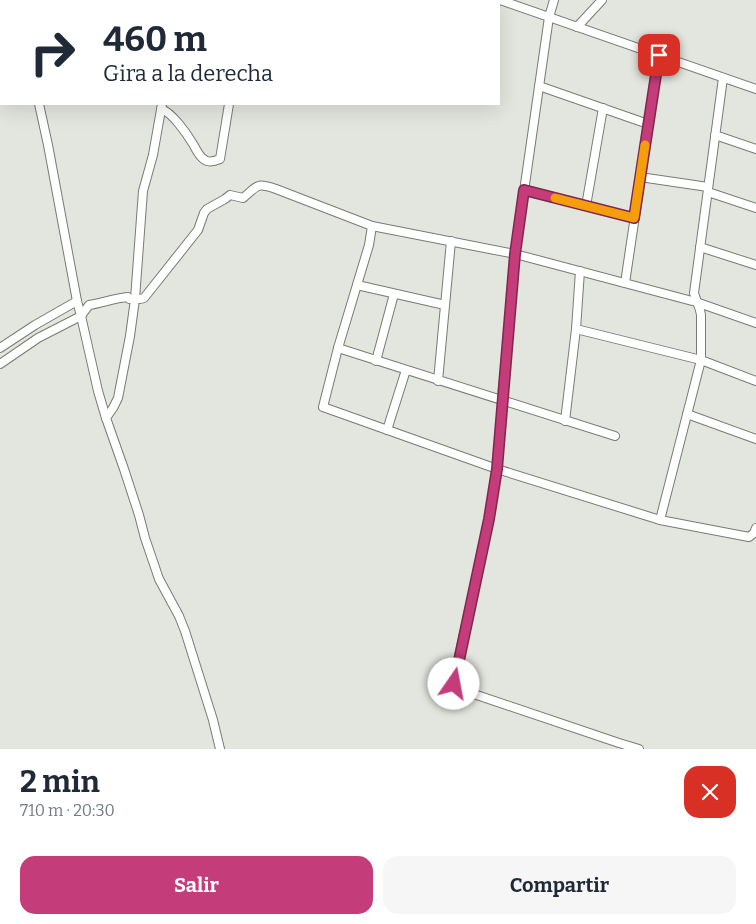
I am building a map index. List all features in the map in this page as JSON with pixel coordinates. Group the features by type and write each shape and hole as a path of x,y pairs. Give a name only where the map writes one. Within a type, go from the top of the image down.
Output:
{"street":[{"path":"500,0 756,89"},
{"path":"554,0 549,17 515,254 497,469 489,519 454,685 458,689 639,749"},
{"path":"577,27 602,0"},
{"path":"625,283 659,55"},
{"path":"660,520 702,360 701,314 694,293 723,78"},
{"path":"539,86 648,124"},
{"path":"39,105 77,301 98,392 145,538 160,578 185,631 213,720 220,749"},
{"path":"162,106 174,118 205,160 217,161 220,159 228,105"},
{"path":"106,418 116,404 119,393 135,299 143,191 153,155 162,106"},
{"path":"586,206 604,108"},
{"path":"715,135 756,148"},
{"path":"640,177 708,189 756,208"},
{"path":"0,364 38,338 82,316 90,305 128,297 129,299 140,299 147,295 198,230 207,208 230,195 243,198 258,185 265,185 372,226 515,254 696,302 756,323"},
{"path":"524,190 634,218"},
{"path":"372,226 369,245 338,348 323,407 497,469 660,520 749,537 754,534 756,528"},
{"path":"438,381 451,241"},
{"path":"700,247 756,265"},
{"path":"565,421 576,329 580,271"},
{"path":"357,285 445,305"},
{"path":"376,361 394,294"},
{"path":"0,348 77,301"},
{"path":"576,329 702,360 756,381"},
{"path":"338,348 502,402 614,436"},
{"path":"386,430 406,370"},
{"path":"687,414 756,439"}],"slow traffic":[{"path":"555,198 634,218 645,145"}],"route":[{"path":"454,684 489,519 497,469 515,254 524,190 634,218 659,55"}]}
